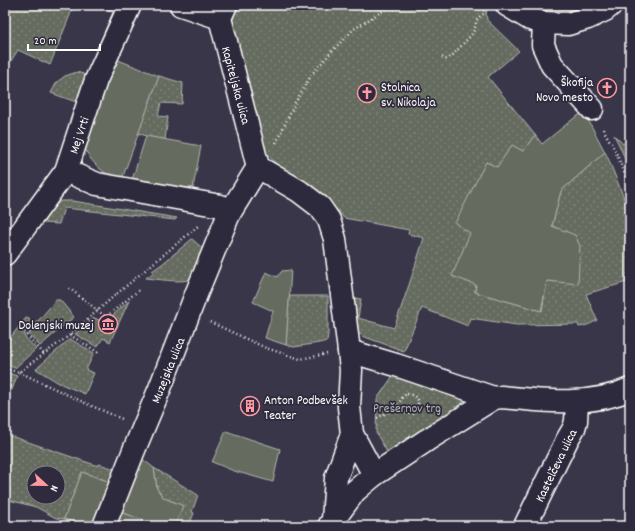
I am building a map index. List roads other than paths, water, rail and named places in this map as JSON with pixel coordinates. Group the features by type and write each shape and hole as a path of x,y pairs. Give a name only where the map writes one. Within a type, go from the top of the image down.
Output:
{"street":[{"name":"Mej Vrti","path":"5,254 66,171 96,80 130,5"},
{"path":"181,5 223,12"},
{"path":"507,5 530,19 544,23 568,24 600,13 611,5"},
{"name":"Kapiteljska ulica","path":"223,12 258,167"},
{"path":"544,23 543,45 552,65 592,109"},
{"path":"258,167 300,191 320,207 329,220 335,239 349,350 351,370 349,407 352,434 374,476"},
{"name":"Muzejska ulica","path":"104,526 190,313 225,210 258,167"},
{"path":"66,171 97,184 225,210"},
{"path":"349,350 494,398"},
{"path":"331,523 355,491 374,476 426,440 494,398 501,397 547,401 577,401 606,397 630,389"},
{"name":"Kastelčeva ulica","path":"525,526 574,428 576,421 577,401"},
{"path":"331,523 336,478 352,434"}],"place":[{"name":"Škofija Novo mesto","path":"607,88"},
{"name":"Stolnica sv. Nikolaja","path":"367,93"},
{"name":"Dolenjski muzej","path":"108,324"},
{"name":"Anton Podbevšek Teater","path":"250,406"}],"park label":[{"name":"Prešernov trg","path":"407,407"}]}
